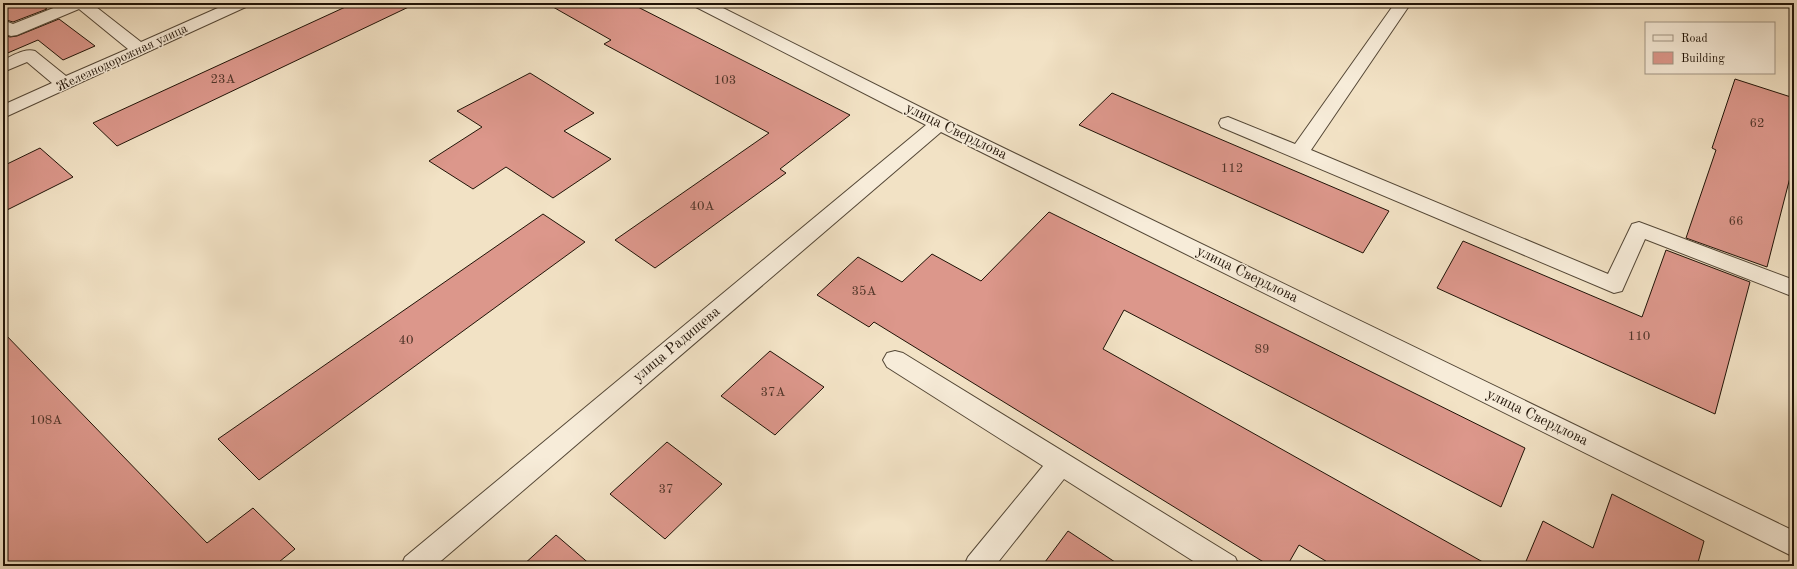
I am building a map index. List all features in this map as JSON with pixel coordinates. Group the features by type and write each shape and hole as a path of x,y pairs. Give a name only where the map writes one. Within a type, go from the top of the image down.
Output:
{"street":[{"path":"3,25 11,31 80,3 140,50"},
{"name":"улица Свердлова","path":"700,3 939,124 1794,545"},
{"path":"1299,153 1403,3"},
{"name":"Железнодорожная улица","path":"3,112 140,50 230,5"},
{"path":"3,67 29,55 65,84"},
{"path":"1228,123 1614,285 1639,229 1794,289"},
{"name":"улица Радищева","path":"415,566 939,124"},
{"path":"895,360 1061,463 1212,563"},
{"path":"978,566 1061,463"}],"building":[{"path":"3,3 38,3 47,9 13,22 3,19"},
{"path":"354,3 417,3 117,146 93,123"},
{"path":"546,3 630,3 850,115 780,169 786,173 655,268 615,240 769,133 604,44 611,40"},
{"path":"59,19 95,46 63,60 38,40 3,55 3,35 10,37 17,36"},
{"path":"530,73 594,113 564,131 611,159 553,198 506,167 473,189 429,161 482,127 457,111"},
{"path":"1735,79 1794,98 1794,162 1767,267 1686,238 1716,150 1712,148"},
{"path":"1112,93 1389,211 1363,253 1079,125"},
{"path":"40,148 73,177 3,212 3,166"},
{"path":"1049,212 1525,448 1501,507 1124,310 1103,349 1490,566 1334,566 1299,545 1287,566 1270,566 874,322 869,327 817,295 858,257 902,282 932,254 981,281"},
{"path":"543,214 585,242 259,480 218,439"},
{"path":"1463,241 1642,317 1666,250 1750,282 1715,414 1437,288"},
{"path":"3,332 207,543 253,508 295,549 274,566 3,566"},
{"path":"770,351 824,387 775,435 721,396"},
{"path":"667,442 722,484 665,539 610,494"},
{"path":"1612,494 1704,541 1697,566 1524,566 1543,521 1593,548"},
{"path":"1068,531 1121,566 1042,566"},
{"path":"556,535 592,566 522,566"}]}
